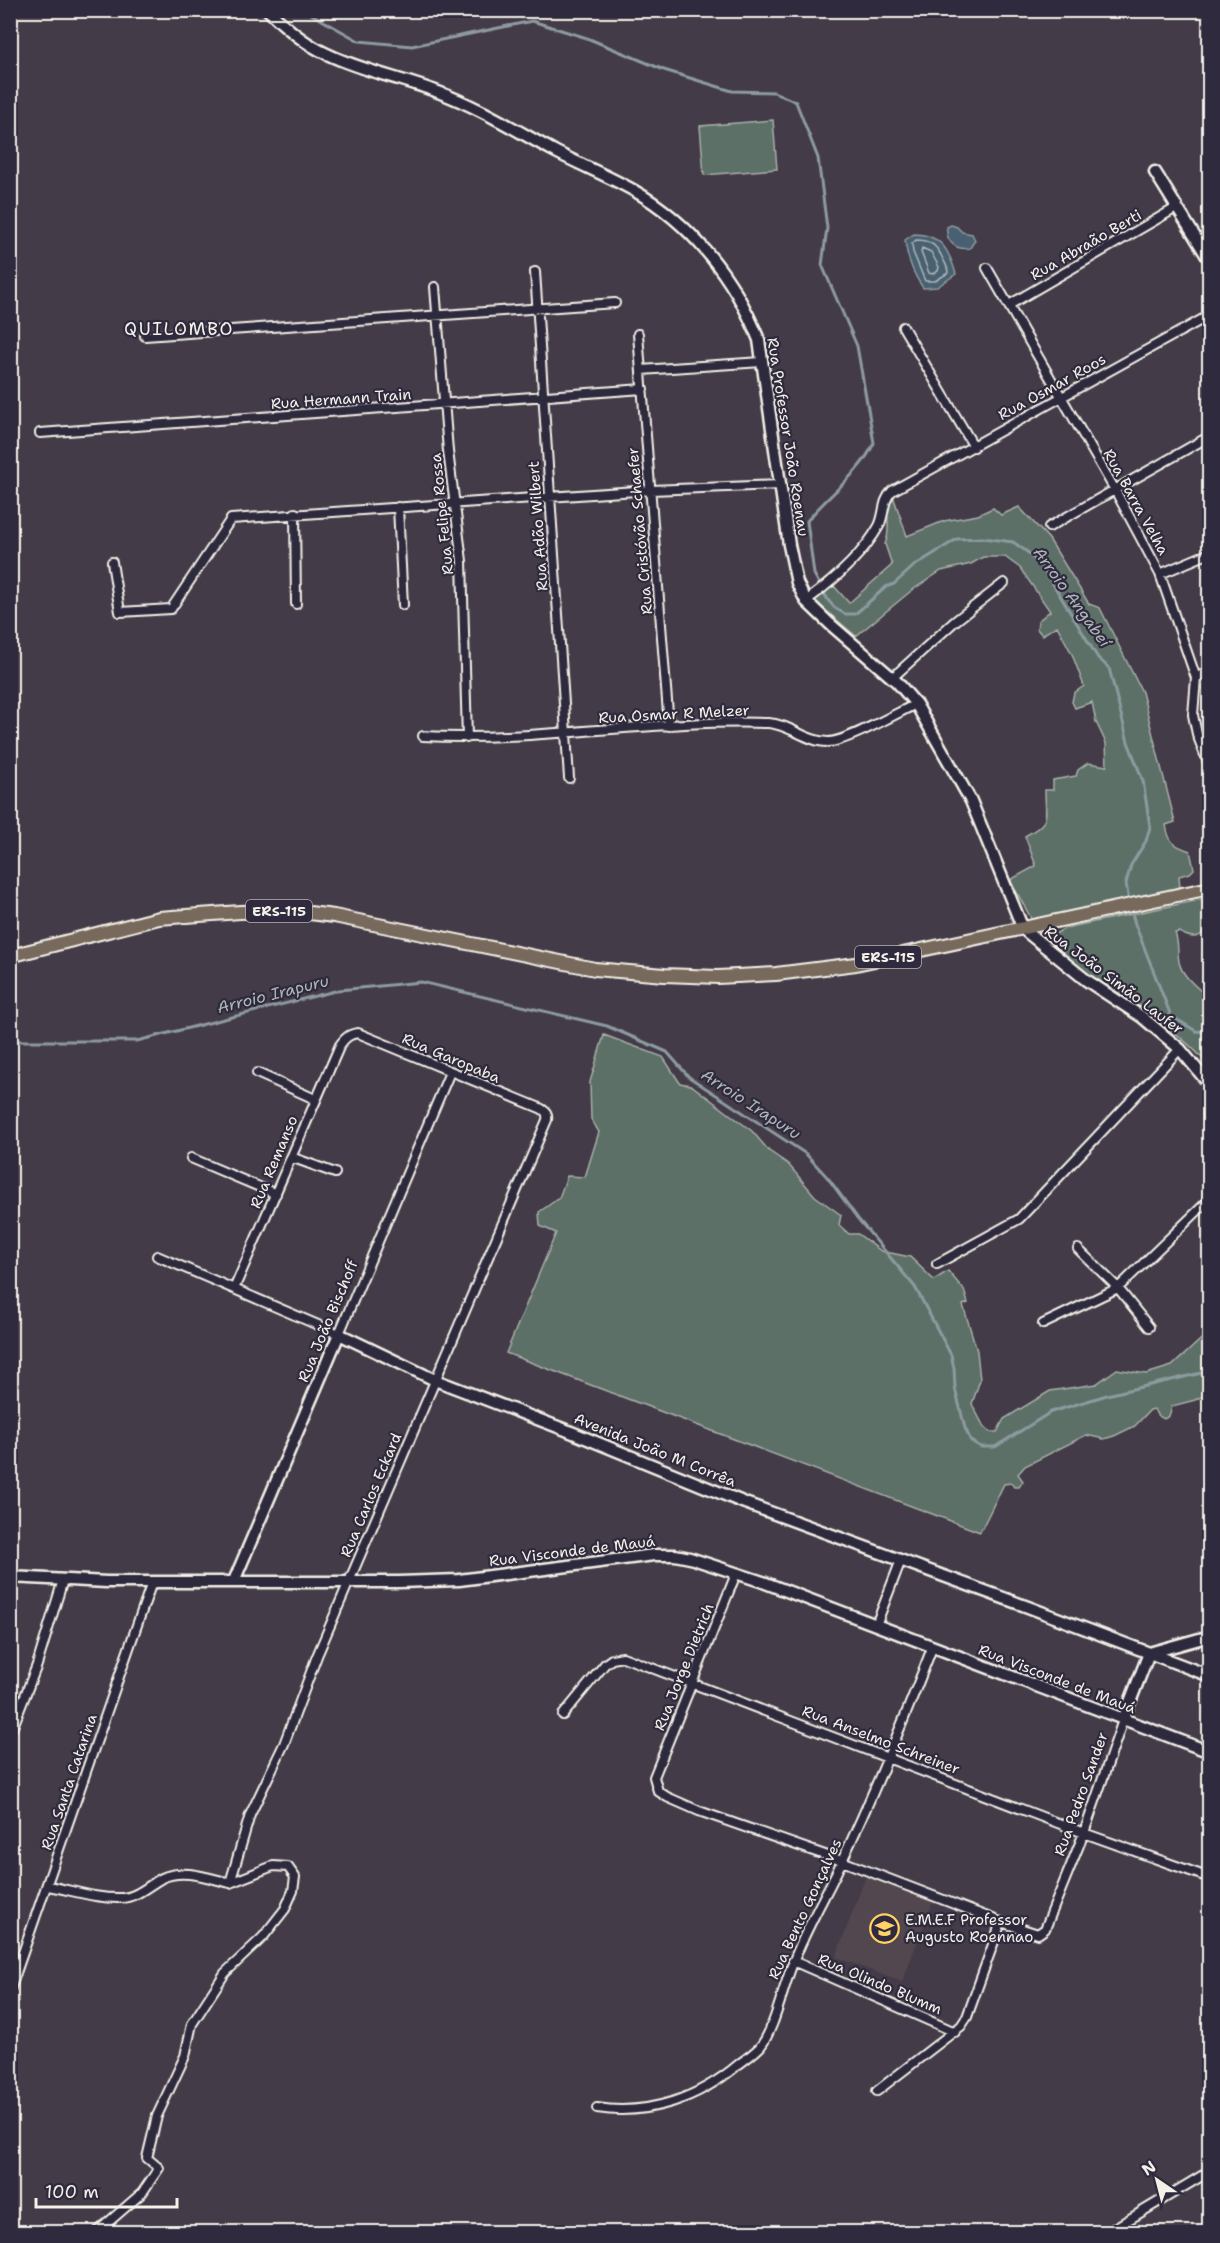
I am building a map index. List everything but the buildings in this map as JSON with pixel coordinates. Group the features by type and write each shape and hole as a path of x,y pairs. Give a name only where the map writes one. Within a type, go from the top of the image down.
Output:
{"main road":[{"name":"ERS-115","path":"10,956 159,918 240,912 293,912 334,916 595,969 718,977 811,970 855,964 1209,888"}],"street":[{"name":"Rua Professor João Roenau","path":"268,10 291,31 324,53 352,65 404,80 466,103 556,152 632,189 675,218 697,239 748,311 759,340 797,584 806,601 892,678 916,704 971,801 1023,929"},
{"path":"1155,172 1209,261"},
{"name":"Rua Abraão Berti","path":"1009,305 1176,208"},
{"name":"Rua Barra Velha","path":"987,268 1115,489 1160,574 1196,678 1193,715 1209,768"},
{"name":"Rua Adão Wilbert","path":"535,272 569,778"},
{"name":"Rua Felipe Rossa","path":"435,287 444,405 462,561 466,738"},
{"path":"145,336 615,303"},
{"name":"Rua Osmar Roos","path":"806,601 848,565 874,533 880,524 887,496 892,491 1209,315"},
{"path":"903,327 974,447"},
{"name":"Rua Cristóvão Schaefer","path":"638,334 669,726"},
{"path":"641,370 762,362"},
{"name":"Rua Hermann Train","path":"40,434 643,389"},
{"path":"1049,526 1209,436"},
{"path":"112,562 120,612 171,609 231,519 651,490 780,485"},
{"path":"398,507 404,605"},
{"path":"295,513 296,604"},
{"path":"1160,574 1209,553"},
{"path":"892,678 954,622 1004,583"},
{"path":"1196,678 1209,671"},
{"name":"Rua Osmar R Melzer","path":"423,736 466,738 669,726 771,723 829,742 853,735 916,704"},
{"name":"Rua João Simão Laufer","path":"1023,929 1086,980 1142,1017 1180,1049 1209,1085"},
{"name":"Rua Garopaba","path":"340,1045 345,1038 358,1033 545,1111 547,1120"},
{"name":"Rua Remanso","path":"234,1289 340,1045"},
{"path":"937,1264 1019,1219 1180,1049"},
{"name":"Rua João Bischoff","path":"234,1581 450,1072"},
{"path":"257,1073 315,1099"},
{"name":"Rua Carlos Eckard","path":"230,1883 250,1815 284,1744 317,1656 547,1120"},
{"path":"291,1157 335,1173"},
{"path":"190,1158 276,1194"},
{"path":"1043,1324 1118,1288 1209,1199"},
{"path":"1078,1249 1118,1288 1149,1328"},
{"name":"Avenida João M Corrêa","path":"157,1256 339,1334 435,1380 566,1430 745,1503 1209,1676"},
{"name":"Rua Visconde de Mauá","path":"11,1578 152,1582 459,1580 654,1554 675,1555 736,1574 876,1625 1209,1752"},
{"path":"876,1625 901,1560"},
{"name":"Rua Jorge Dietrich","path":"736,1574 656,1771 654,1783 658,1791 681,1804 842,1861"},
{"path":"10,1734 37,1665 63,1581"},
{"name":"Rua Santa Catarina","path":"10,1990 152,1582"},
{"path":"1149,1653 1209,1636"},
{"name":"Rua Bento Gonçalves","path":"597,2108 617,2111 643,2109 675,2102 693,2095 733,2069 761,2046 769,2030 793,1961 890,1757 932,1648"},
{"name":"Rua Pedro Sander","path":"1001,1922 1031,1933 1038,1934 1045,1929 1084,1833 1149,1653"},
{"name":"Rua Anselmo Schreiner","path":"563,1715 605,1664 617,1657 633,1659 1084,1833 1209,1878"},
{"path":"842,1861 1001,1922 967,2017 955,2032 877,2091"},
{"path":"48,1886 123,1898 164,1877 178,1874 191,1874 230,1883 273,1866 288,1867 295,1877 293,1891 285,1909 263,1937 225,1973 192,2024 184,2056 157,2116 147,2158 159,2168 142,2193 97,2232"},
{"name":"Rua Olindo Blumm","path":"793,1961 955,2032"},
{"path":"1108,2232 1209,2171"}],"shaded area":[{"name":"E.M.E.F Professor Augusto Roennao","path":"866,1876 933,1901 902,1982 836,1957"}],"green space":[{"path":"773,120 777,169 704,175 700,126"},
{"path":"893,496 907,536 944,521 978,515 993,508 1001,515 1019,507 1049,539 1089,604 1100,608 1142,692 1175,822 1166,825 1170,840 1190,851 1194,869 1190,873 1179,876 1180,889 1032,920 1010,880 1036,866 1025,836 1040,827 1045,818 1045,790 1053,790 1053,780 1076,776 1078,770 1088,763 1107,766 1106,743 1096,722 1092,702 1075,708 1072,702 1074,693 1084,686 1072,654 1057,626 1042,635 1037,629 1038,621 1050,611 1020,568 1005,557 983,557 971,564 941,571 911,591 856,636 812,599 834,586 849,603 892,565 885,544 888,532 888,508"},
{"path":"1209,898 1208,922 1202,934 1196,937 1175,933 1181,967 1187,977 1209,999 1209,1066 1189,1045 1150,1013 1094,978 1066,957 1056,946 1052,936 1065,928"},
{"path":"604,1035 663,1057 680,1083 691,1085 752,1131 769,1151 788,1164 815,1196 841,1215 839,1225 849,1234 858,1234 881,1251 910,1257 934,1280 948,1271 964,1290 968,1303 963,1305 977,1351 980,1380 972,1404 984,1427 990,1432 997,1432 1004,1419 1050,1391 1096,1384 1117,1369 1146,1374 1172,1366 1209,1332 1209,1393 1195,1400 1172,1406 1169,1416 1164,1419 1157,1415 1154,1409 1150,1410 1135,1426 1114,1436 1104,1439 1086,1435 1025,1466 1018,1474 1023,1481 1019,1487 1014,1487 1011,1483 1004,1484 980,1532 506,1353 556,1233 540,1226 539,1212 559,1198 567,1176 585,1177 599,1132 591,1119 590,1082"}],"water":[{"path":"951,225 962,232 972,234 975,240 970,248 960,248 952,244 947,232 947,227"},
{"path":"914,234 937,240 947,251 956,274 937,287 923,288 911,266 906,247 905,240"}],"waterway":[{"name":"Arroio Angabeí","path":"304,10 359,41 412,46 532,21 587,38 664,70 732,91 774,92 796,102 818,158 827,228 822,265 857,346 874,443 852,475 807,521 814,574 835,608 845,614 855,614 914,566 957,539 983,538 1013,542 1030,554 1047,574 1098,658 1109,668 1128,742 1143,781 1150,827 1146,841 1131,865 1126,883 1129,902"},
{"name":"Arroio Angabeí","path":"1131,909 1171,1016 1196,1031 1210,1035"},
{"name":"Arroio Irapuru","path":"10,1041 137,1041 339,990 421,982 607,1026 667,1052 689,1077 806,1154 828,1178 858,1219 915,1287 951,1355 955,1388 965,1428 971,1441 981,1447 995,1447 1051,1412 1107,1395 1210,1371"}],"place":[{"name":"E.M.E.F Professor Augusto Roennao","path":"884,1929"}],"district":[{"name":"QUILOMBO","path":"179,329"}]}
